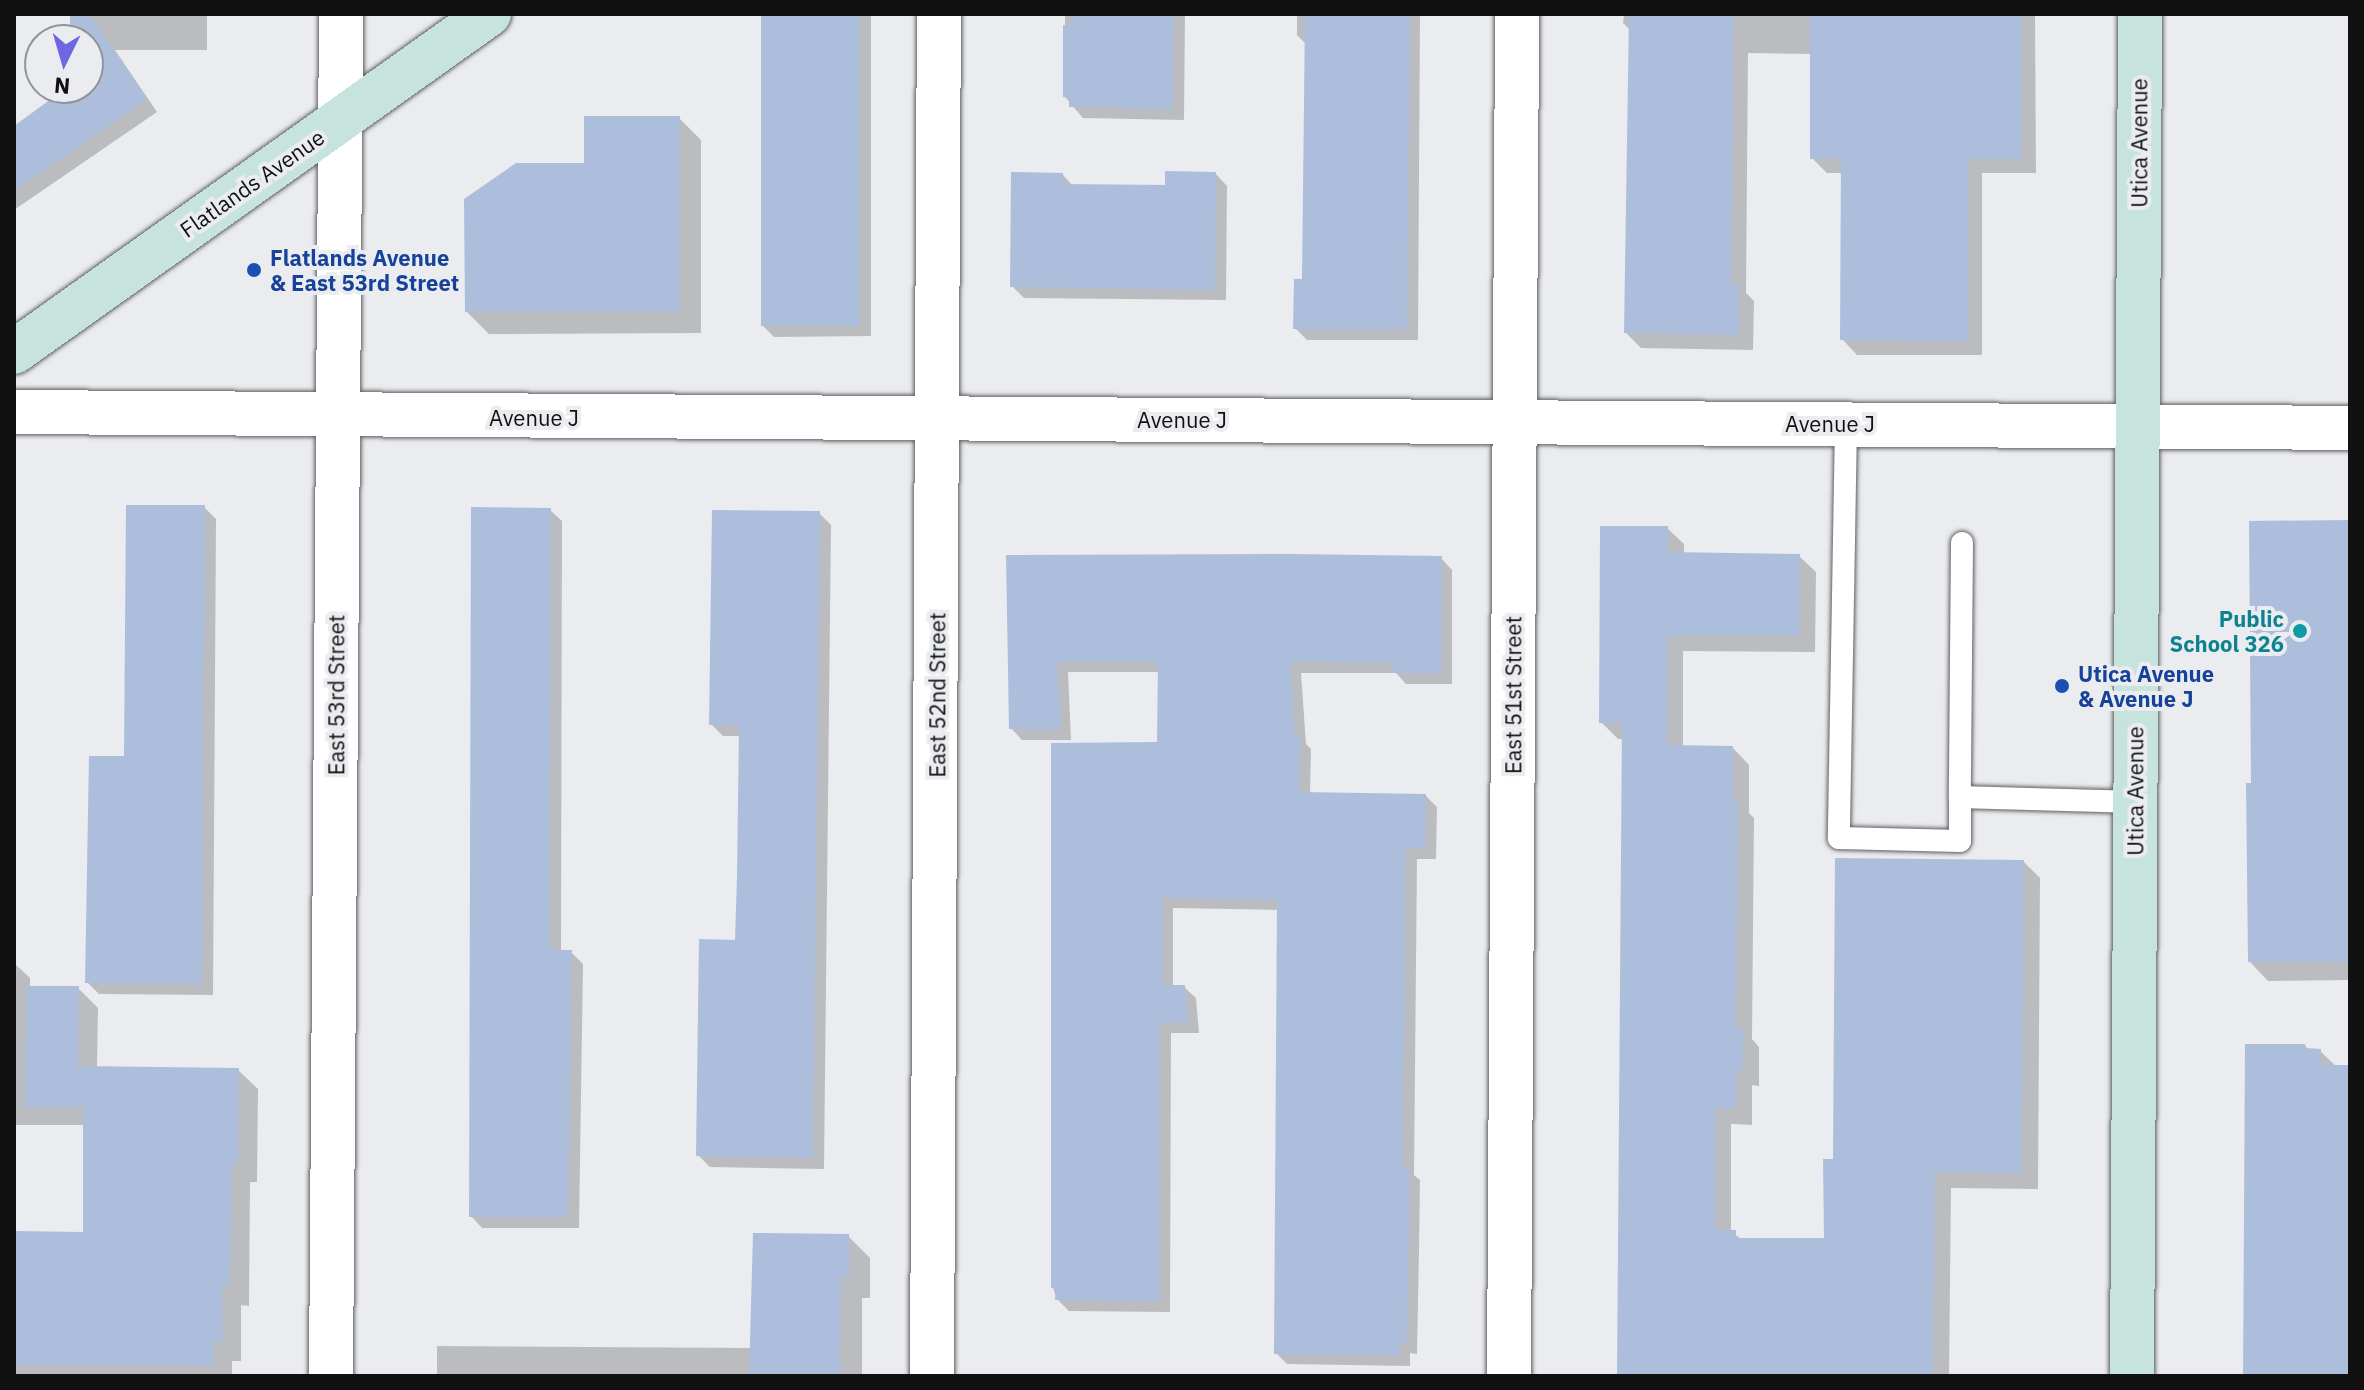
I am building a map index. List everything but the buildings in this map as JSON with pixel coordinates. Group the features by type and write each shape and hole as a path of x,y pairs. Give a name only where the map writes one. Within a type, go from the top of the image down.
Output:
{"main road":[{"name":"Flatlands Avenue","path":"14,352 489,14"},
{"name":"Utica Avenue","path":"2132,1376 2140,14"}],"street":[{"name":"East 53rd Street","path":"331,1376 341,14"},
{"name":"East 52nd Street","path":"932,1376 939,14"},
{"name":"East 51st Street","path":"1509,1376 1517,14"},
{"name":"Avenue J","path":"14,412 338,417 1515,421 2350,428"}],"lane":[{"path":"1846,424 1839,838 1960,841 1962,543"},
{"path":"1960,797 2135,802"}],"place":[{"name":"Flatlands Avenue & East 53rd Street","path":"254,270"},
{"name":"Public School 326","path":"2300,631"},
{"name":"Utica Avenue & Avenue J","path":"2062,686"}]}
